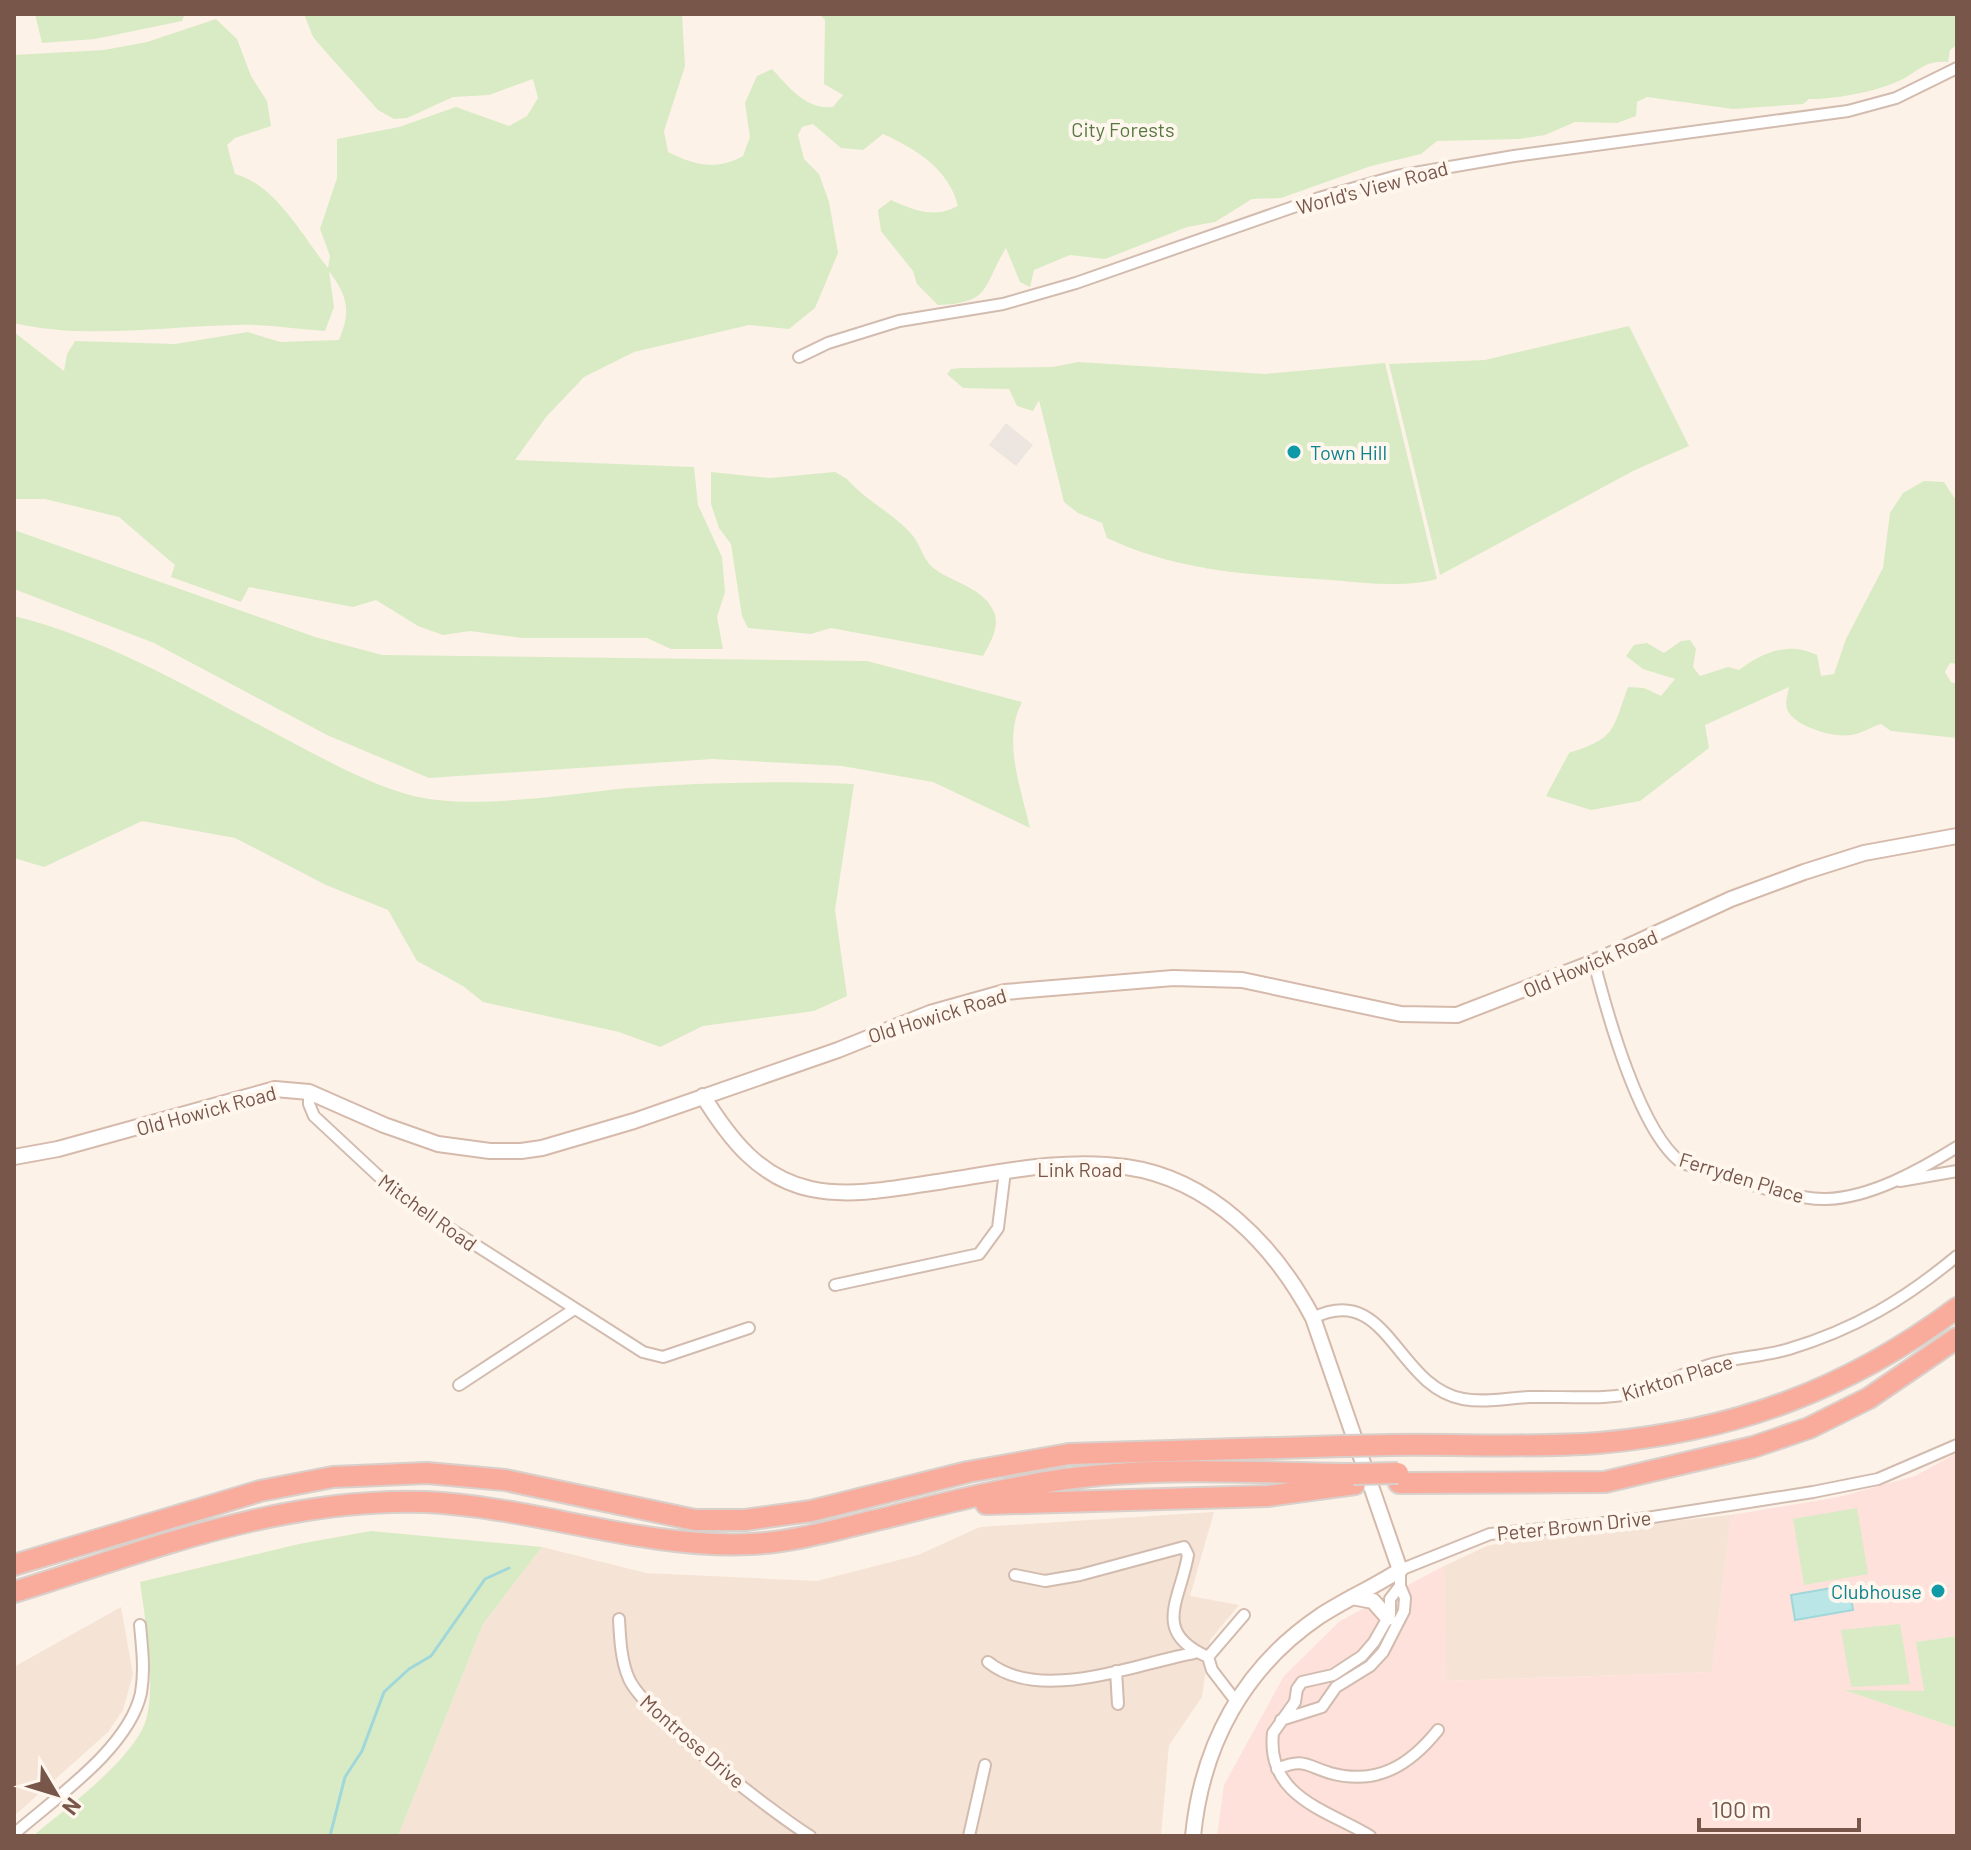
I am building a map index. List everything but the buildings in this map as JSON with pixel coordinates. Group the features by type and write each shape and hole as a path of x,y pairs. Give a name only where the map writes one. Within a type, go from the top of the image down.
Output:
{"highway":[{"path":"14,1565 260,1491 333,1477 427,1473 505,1480 695,1520 745,1520 811,1511 968,1472 1069,1454 1597,1443 1744,1419 1799,1400 1861,1372 1957,1308"},
{"path":"14,1592 262,1516 331,1504 428,1502 565,1520 632,1534 750,1544 816,1535 972,1496 1069,1479 1176,1473 1354,1479 1608,1475 1682,1465 1753,1447 1809,1428 1869,1398 1957,1338"}],"main road":[{"name":"Old Howick Road","path":"14,1157 58,1149 275,1089 309,1092 438,1144 490,1151 542,1148 838,1050 930,1013 1005,992 1173,978 1242,980 1401,1014 1444,1017 1476,1010 1594,962 1731,899 1804,872 1867,853 1957,836"},
{"name":"Link Road","path":"703,1096 742,1151 767,1170 809,1189 871,1192 1005,1171 1074,1165 1127,1167 1181,1185 1228,1211 1247,1228 1298,1287 1313,1318 1400,1570"},
{"name":"Peter Brown Drive","path":"1193,1836 1205,1768 1235,1700 1258,1668 1291,1638 1352,1597 1400,1570"},
{"path":"1352,1597 1373,1601 1388,1618"}],"street":[{"name":"World's View Road","path":"799,357 828,343 899,321 1003,304 1076,283 1319,198 1397,176 1527,154 1848,111 1896,98 1957,68"},
{"name":"Ferryden Place","path":"1594,962 1624,1060 1651,1125 1670,1155 1698,1168 1816,1199 1957,1171"},
{"name":"Mitchell Road","path":"309,1092 309,1104 314,1116 385,1185 573,1310 654,1358 749,1328"},
{"name":"Ferryden Place","path":"1877,1187 1957,1147"},
{"path":"835,1285 979,1254 998,1228 1005,1171"},
{"name":"Kirkton Place","path":"1313,1318 1351,1308 1369,1317 1422,1378 1445,1395 1479,1401 1613,1397 1642,1391 1716,1363 1787,1350 1877,1316 1957,1256"},
{"path":"459,1385 573,1310"},
{"name":"Peter Brown Drive","path":"1400,1570 1490,1534 1634,1520 1878,1479 1957,1445"},
{"path":"1015,1575 1045,1581 1097,1572 1184,1547 1188,1555 1174,1603 1173,1625 1194,1653"},
{"path":"1280,1721 1304,1710 1322,1707 1336,1687 1370,1666 1383,1652 1404,1611 1400,1570"},
{"path":"1370,1836 1298,1798 1277,1769 1273,1740 1280,1721 1295,1702 1297,1689 1302,1682 1333,1675 1362,1656 1388,1618 1390,1599 1400,1586"},
{"path":"1208,1657 1244,1615"},
{"name":"Montrose Drive","path":"619,1619 621,1653 628,1678 645,1703 810,1836"},
{"path":"14,1834 96,1761 126,1728 141,1693 144,1670 140,1625"},
{"path":"988,1662 1008,1675 1038,1681 1116,1671 1194,1653 1208,1657"},
{"path":"1208,1657 1212,1670 1235,1700"},
{"path":"1116,1671 1118,1704"},
{"path":"1277,1769 1295,1762 1342,1776 1387,1771 1412,1760 1438,1730"},
{"path":"969,1836 985,1765"}],"shaded area":[{"path":"1006,423 1033,445 1016,466 989,445"},
{"path":"1957,1453 1957,1636 1917,1642 1924,1691 1847,1691 1957,1728 1957,1836 1217,1836 1224,1785 1284,1676 1340,1621 1444,1566 1447,1681 1712,1672 1731,1515 1839,1497 1915,1476"},
{"path":"1214,1512 1190,1596 1239,1605 1210,1640 1202,1697 1169,1745 1161,1836 398,1836 483,1624 542,1547 646,1573 817,1581 918,1555 980,1527"},
{"path":"1731,1515 1712,1672 1446,1681 1444,1566 1487,1546 1540,1535"},
{"path":"121,1607 133,1674 123,1710 108,1732 14,1816 14,1667"}],"green space":[{"path":"35,14 185,14 182,21 95,39 42,43"},
{"name":"City Forests","path":"304,14 682,14 685,66 664,131 668,152 696,163 714,165 743,156 750,137 745,103 757,76 772,69 799,96 823,107 833,107 843,95 824,84 825,20 820,14 1957,14 1957,45 1950,50 1948,62 1926,65 1887,86 1846,96 1809,99 1803,104 1733,109 1647,97 1637,102 1636,116 1617,123 1575,122 1545,135 1519,139 1437,141 1421,154 1371,166 1281,198 1252,199 1215,222 1187,227 1105,259 1070,255 1034,270 1030,287 1020,282 1006,248 983,290 968,301 955,304 938,305 917,284 913,271 881,231 878,210 891,200 924,212 940,212 958,206 954,193 939,171 907,146 883,134 863,150 841,148 813,124 802,127 798,135 804,159 819,174 829,202 838,253 815,308 789,329 749,325 634,352 584,377 546,417 515,460 694,467 698,505 722,557 725,592 717,617 723,649 671,649 647,638 522,638 470,631 443,635 418,626 376,600 353,607 249,587 241,602 171,577 175,565 119,517 45,499 14,499 14,332 64,371 67,354 75,341 175,344 248,332 280,342 339,340 346,304 329,271 334,307 325,331 249,325 69,331 14,323 14,55 104,50 147,42 216,19 237,39 251,76 267,101 271,126 235,138 227,145 235,174 250,180 276,200 328,268 330,256 320,229 337,178 337,139 399,127 456,107 509,126 527,116 538,98 533,79 489,95 453,97 407,118 394,119 378,110 313,37"},
{"path":"1629,326 1689,446 1633,471 1440,575 1389,364 1485,360"},
{"path":"1078,362 1265,374 1385,363 1437,579 1384,584 1217,570 1161,558 1107,538 1102,523 1078,513 1064,502 1039,400 1033,411 1017,406 1009,389 963,388 947,374 951,369 1053,367"},
{"path":"711,472 770,478 835,472 847,479 906,528 932,567 984,598 995,615 996,626 983,656 831,628 811,634 748,628 742,616 731,544 719,528 711,504"},
{"path":"1924,481 1944,482 1957,502 1957,664 1950,663 1945,672 1951,682 1957,684 1957,738 1891,731 1881,724 1851,735 1816,730 1799,722 1788,711 1789,687 1705,725 1709,748 1640,801 1591,810 1546,796 1569,753 1596,743 1610,731 1628,687 1644,688 1661,696 1675,679 1643,669 1626,656 1634,645 1647,643 1664,653 1681,641 1690,640 1696,649 1693,667 1700,676 1728,667 1739,670 1757,658 1786,649 1817,655 1821,676 1834,674 1846,639 1883,568 1890,513 1903,493"},
{"path":"14,530 315,637 382,655 867,661 1022,702 1016,717 1013,748 1030,828 933,782 842,766 713,759 429,778 327,735 154,643 14,589"},
{"path":"14,616 50,626 119,653 344,769 390,789 430,799 486,802 713,783 854,784 835,910 847,996 814,1011 703,1026 660,1047 619,1032 483,1002 463,986 417,961 388,910 326,885 235,838 142,821 44,867 14,858"},
{"path":"1857,1508 1868,1574 1804,1585 1793,1519"},
{"path":"371,1531 542,1547 483,1624 398,1836 33,1836 112,1769 145,1723 150,1673 140,1582 299,1544"},
{"path":"1900,1624 1910,1684 1851,1687 1841,1630"},
{"path":"1957,1636 1957,1728 1844,1690 1924,1691 1916,1642"}],"water":[{"path":"1849,1585 1853,1610 1795,1620 1791,1595"}],"waterway":[{"path":"330,1836 345,1777 362,1751 384,1692 409,1669 431,1656 485,1579 509,1568"}],"place":[{"name":"Town Hill","path":"1294,452"},
{"name":"Clubhouse","path":"1938,1591"}]}
